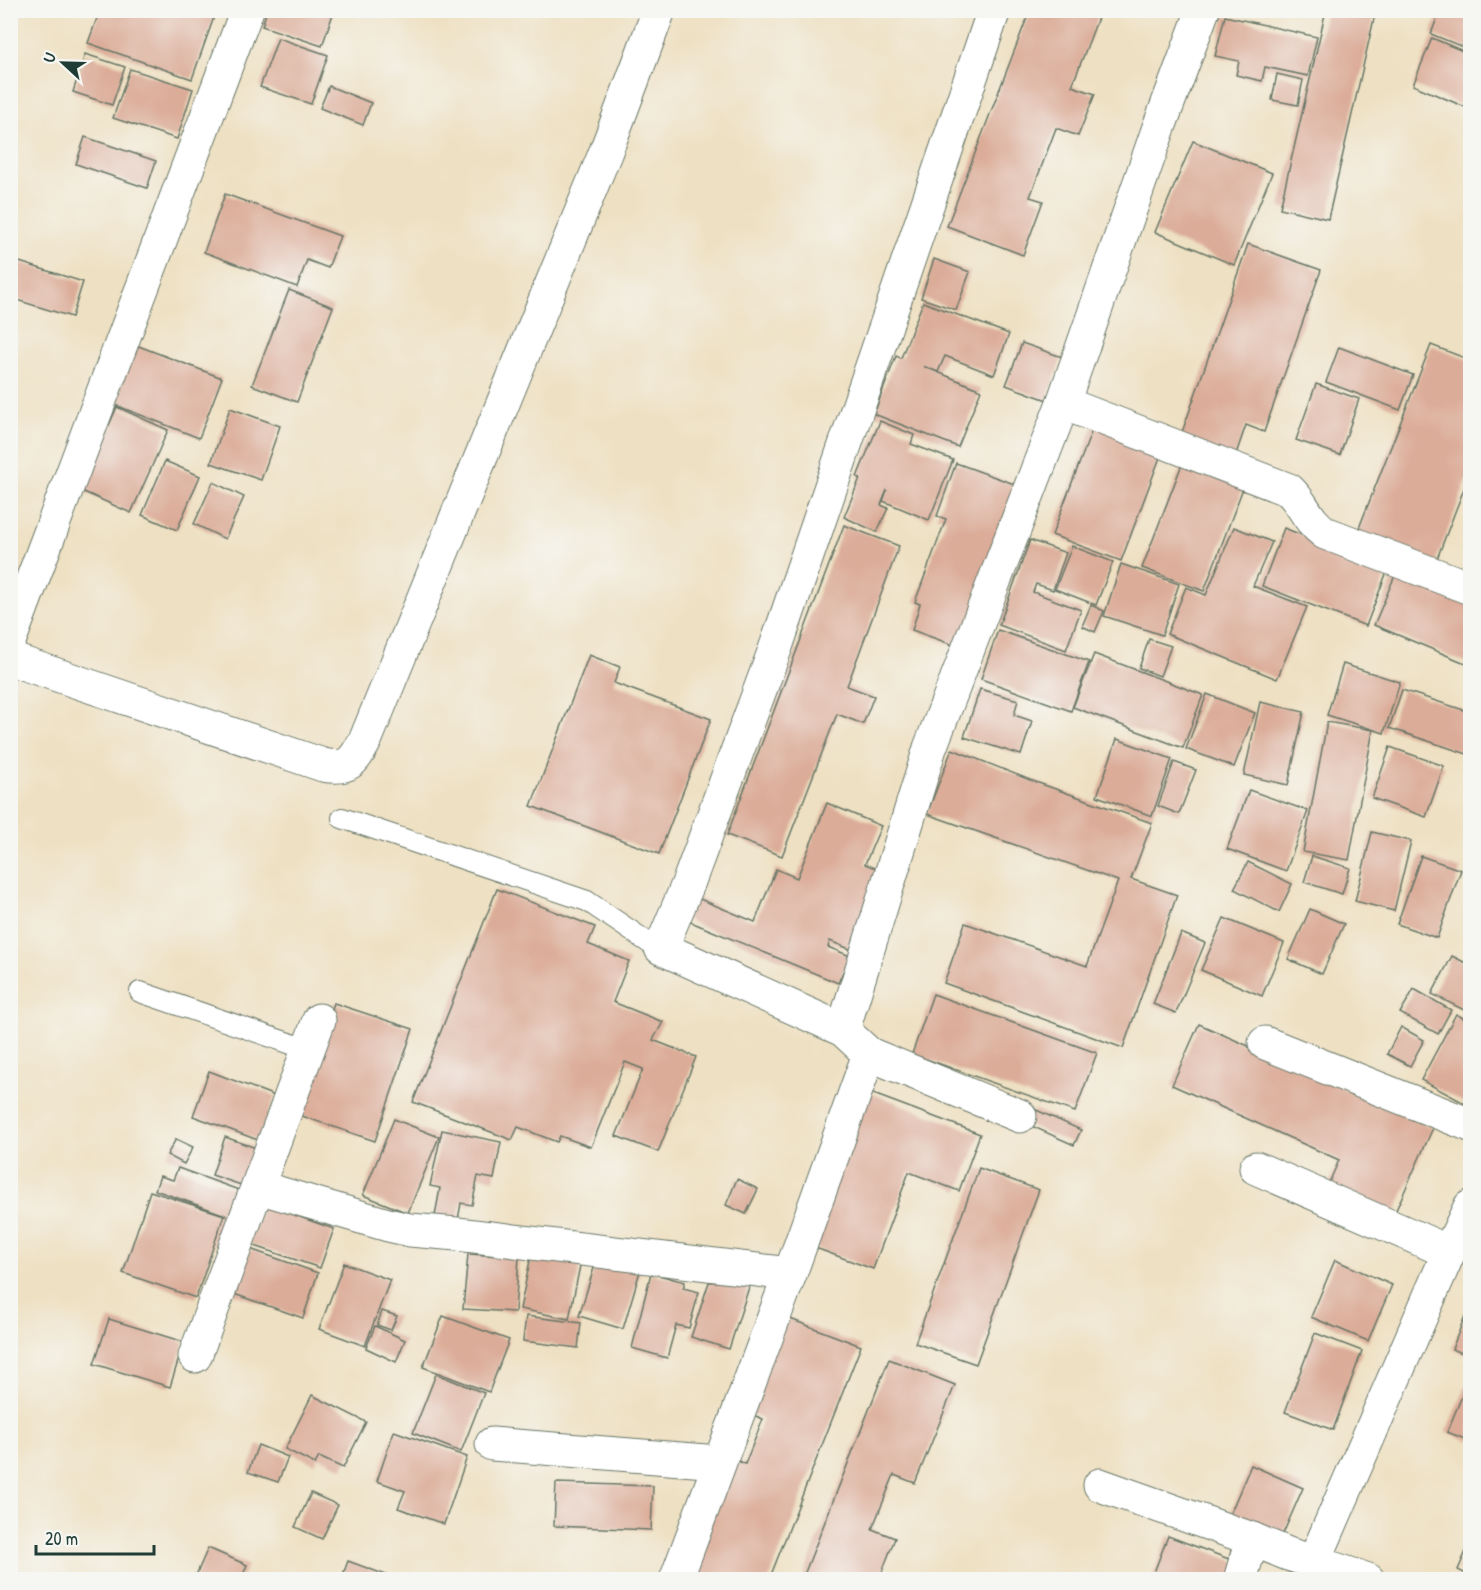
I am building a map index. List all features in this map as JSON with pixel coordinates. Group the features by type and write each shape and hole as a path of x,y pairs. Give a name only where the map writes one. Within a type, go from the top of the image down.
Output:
{"street":[{"path":"10,639 247,10"},
{"path":"10,659 323,765 337,768 354,760 365,741 606,151 659,10"},
{"path":"994,10 777,644 688,884 661,948 843,1030 869,1054 1020,1116"},
{"path":"843,1030 930,748 1063,403 1158,130 1203,10"},
{"path":"1063,403 1289,490 1298,498 1306,515 1325,532 1470,588"},
{"path":"195,1356 314,1035"},
{"path":"1265,1043 1470,1125"},
{"path":"676,1580 790,1275 869,1054"},
{"path":"1256,1168 1449,1252"},
{"path":"258,1187 410,1230 469,1235 790,1275"},
{"path":"1314,1562 1470,1207"},
{"path":"492,1444 719,1462"},
{"path":"1100,1485 1368,1580"},
{"path":"1240,1580 1252,1539"}],"lane":[{"path":"342,818 587,901 661,948"},
{"path":"140,992 314,1035"}],"building":[{"path":"100,10 195,10 214,17 192,79 88,43"},
{"path":"267,10 323,10 333,14 322,46 262,26"},
{"path":"1030,10 1101,10 1072,86 1095,94 1078,136 1056,128 1030,197 1043,201 1023,255 947,226"},
{"path":"1326,10 1376,10 1328,219 1280,208"},
{"path":"1440,10 1455,10 1470,17 1470,50 1431,34"},
{"path":"1225,16 1317,37 1308,76 1265,67 1262,81 1236,75 1239,61 1215,56"},
{"path":"278,38 328,55 311,104 260,87"},
{"path":"1432,38 1470,54 1470,109 1413,85"},
{"path":"85,54 125,67 112,105 73,92"},
{"path":"130,69 193,89 177,139 113,118"},
{"path":"1277,74 1303,80 1298,105 1272,100"},
{"path":"329,86 371,103 363,125 320,108"},
{"path":"85,137 156,161 147,188 76,164"},
{"path":"1193,141 1272,173 1234,265 1155,232"},
{"path":"225,194 340,236 328,268 307,260 297,287 204,252"},
{"path":"1248,244 1321,270 1264,432 1246,425 1235,457 1180,438"},
{"path":"10,259 83,282 72,317 10,298"},
{"path":"934,259 970,272 956,310 921,298"},
{"path":"289,290 333,307 297,402 252,385"},
{"path":"923,302 1009,334 994,375 945,356 938,372 923,366 981,390 958,447 874,414 896,356 901,358"},
{"path":"1022,343 1062,357 1047,400 1006,385"},
{"path":"136,345 222,378 199,438 113,404"},
{"path":"1431,345 1470,360 1470,473 1433,569 1355,538"},
{"path":"1339,347 1413,375 1400,410 1326,382"},
{"path":"1316,384 1359,399 1340,455 1296,440"},
{"path":"117,407 168,430 131,513 75,488 104,423 109,425"},
{"path":"230,408 280,426 261,480 211,463"},
{"path":"880,421 914,435 911,444 953,460 929,520 883,501 887,490 881,505 888,508 877,532 844,517 860,478 857,477"},
{"path":"1094,425 1162,452 1121,561 1052,535"},
{"path":"1184,459 1245,483 1204,591 1142,568"},
{"path":"165,461 200,476 177,530 142,515"},
{"path":"956,463 1017,485 964,649 912,630 920,604 915,602 946,519 937,516"},
{"path":"213,482 244,497 225,539 194,524"},
{"path":"844,525 899,546 847,686 874,696 863,724 837,714 782,856 727,835"},
{"path":"1234,527 1272,542 1253,586 1307,607 1277,679 1167,634 1186,587 1206,595"},
{"path":"1284,528 1388,569 1366,626 1262,586"},
{"path":"1030,540 1066,553 1053,590 1036,584 1033,592 1081,610 1066,650 999,625"},
{"path":"1072,546 1113,562 1096,605 1055,589"},
{"path":"1121,564 1179,584 1162,635 1104,616"},
{"path":"1396,573 1470,603 1470,665 1374,625"},
{"path":"1091,605 1104,611 1095,632 1082,626"},
{"path":"998,630 1089,662 1071,711 981,679"},
{"path":"1149,639 1171,646 1160,676 1139,668"},
{"path":"1094,654 1203,695 1183,748 1073,707"},
{"path":"589,655 620,667 614,683 711,719 659,854 531,806"},
{"path":"1343,664 1400,682 1384,733 1327,715"},
{"path":"980,689 1018,700 1014,715 1032,721 1021,755 964,737"},
{"path":"1402,690 1470,712 1470,755 1389,728"},
{"path":"1207,694 1255,713 1234,767 1186,749"},
{"path":"1260,702 1304,712 1288,785 1244,775"},
{"path":"1327,722 1373,730 1349,860 1303,852"},
{"path":"1117,739 1172,759 1152,816 1097,796"},
{"path":"1390,747 1444,766 1426,817 1372,798"},
{"path":"952,749 1030,780 1152,823 1131,879 1177,895 1123,1048 944,983 965,923 1087,966 1118,881 927,814"},
{"path":"1174,762 1196,770 1179,814 1158,806"},
{"path":"1249,790 1308,811 1286,871 1227,849"},
{"path":"827,803 881,826 865,864 878,869 857,952 830,941 828,947 850,956 838,983 686,920 695,897 755,922 776,869 797,878"},
{"path":"1372,832 1411,841 1394,911 1355,901"},
{"path":"1312,856 1350,868 1342,894 1304,882"},
{"path":"1421,856 1461,870 1437,938 1397,924"},
{"path":"1248,862 1292,884 1279,912 1234,889"},
{"path":"497,889 595,927 588,944 629,961 613,1002 663,1022 653,1040 696,1057 658,1152 616,1136 643,1069 625,1062 591,1147 560,1136 557,1142 518,1127 512,1140 413,1102"},
{"path":"1310,909 1344,924 1322,974 1288,959"},
{"path":"1224,918 1284,943 1262,996 1201,970"},
{"path":"1181,933 1205,943 1176,1013 1153,1004"},
{"path":"1452,956 1470,965 1470,1013 1432,994"},
{"path":"1414,989 1451,1010 1438,1034 1400,1013"},
{"path":"933,994 1097,1053 1075,1112 912,1054"},
{"path":"334,1003 413,1029 375,1141 296,1114"},
{"path":"1456,1014 1470,1022 1470,1106 1421,1080"},
{"path":"1199,1024 1433,1128 1391,1221 1325,1192 1339,1160 1172,1085"},
{"path":"1401,1027 1424,1040 1410,1066 1387,1054"},
{"path":"209,1071 275,1096 258,1140 193,1116"},
{"path":"868,1092 980,1134 959,1191 909,1172 873,1269 810,1246"},
{"path":"1034,1109 1081,1130 1074,1145 1027,1124"},
{"path":"394,1119 439,1137 408,1213 363,1195"},
{"path":"442,1130 501,1142 494,1179 478,1176 472,1205 461,1203 458,1220 435,1216 440,1188 430,1186"},
{"path":"225,1137 256,1148 244,1186 212,1175"},
{"path":"176,1139 193,1147 184,1164 167,1155"},
{"path":"178,1168 247,1193 237,1219 155,1190 160,1176 173,1180"},
{"path":"979,1168 1039,1190 976,1364 915,1343"},
{"path":"737,1179 758,1189 746,1214 726,1205"},
{"path":"150,1191 224,1215 196,1298 123,1273"},
{"path":"263,1204 334,1229 320,1268 249,1244"},
{"path":"250,1249 318,1273 303,1318 234,1294"},
{"path":"532,1251 581,1261 569,1319 520,1309"},
{"path":"468,1254 519,1257 515,1312 463,1309"},
{"path":"598,1255 641,1268 623,1329 579,1316"},
{"path":"1335,1260 1392,1285 1368,1341 1311,1317"},
{"path":"344,1263 390,1280 365,1346 319,1329"},
{"path":"651,1273 685,1282 683,1288 699,1292 689,1328 676,1325 667,1358 632,1348"},
{"path":"751,1281 729,1349 691,1337 709,1282"},
{"path":"382,1311 397,1316 391,1330 377,1325"},
{"path":"443,1316 509,1340 489,1392 423,1367"},
{"path":"526,1316 581,1323 578,1348 523,1341"},
{"path":"1465,1316 1470,1318 1470,1356 1452,1349"},
{"path":"785,1317 861,1346 769,1580 683,1580 731,1458 745,1464 763,1419 748,1413"},
{"path":"109,1319 184,1342 170,1387 94,1364"},
{"path":"375,1326 405,1340 396,1362 366,1348"},
{"path":"1315,1333 1362,1351 1333,1430 1285,1412"},
{"path":"889,1359 955,1385 915,1483 894,1475 872,1529 895,1538 879,1580 802,1580"},
{"path":"436,1374 484,1393 461,1452 413,1433"},
{"path":"1470,1377 1470,1441 1447,1432"},
{"path":"312,1395 366,1422 343,1468 319,1457 315,1464 285,1449"},
{"path":"394,1431 467,1457 444,1524 398,1508 405,1491 377,1481"},
{"path":"258,1445 288,1457 278,1482 248,1472"},
{"path":"1251,1465 1303,1488 1282,1536 1230,1514"},
{"path":"556,1483 653,1486 651,1530 554,1526"},
{"path":"311,1493 338,1505 322,1539 295,1527"},
{"path":"1168,1536 1242,1564 1236,1580 1151,1580"},
{"path":"1470,1542 1470,1576 1458,1570"},
{"path":"208,1548 247,1565 241,1580 194,1580"},
{"path":"348,1561 397,1579 397,1580 341,1580"},
{"path":"1293,1565 1333,1580 1288,1580"}]}
